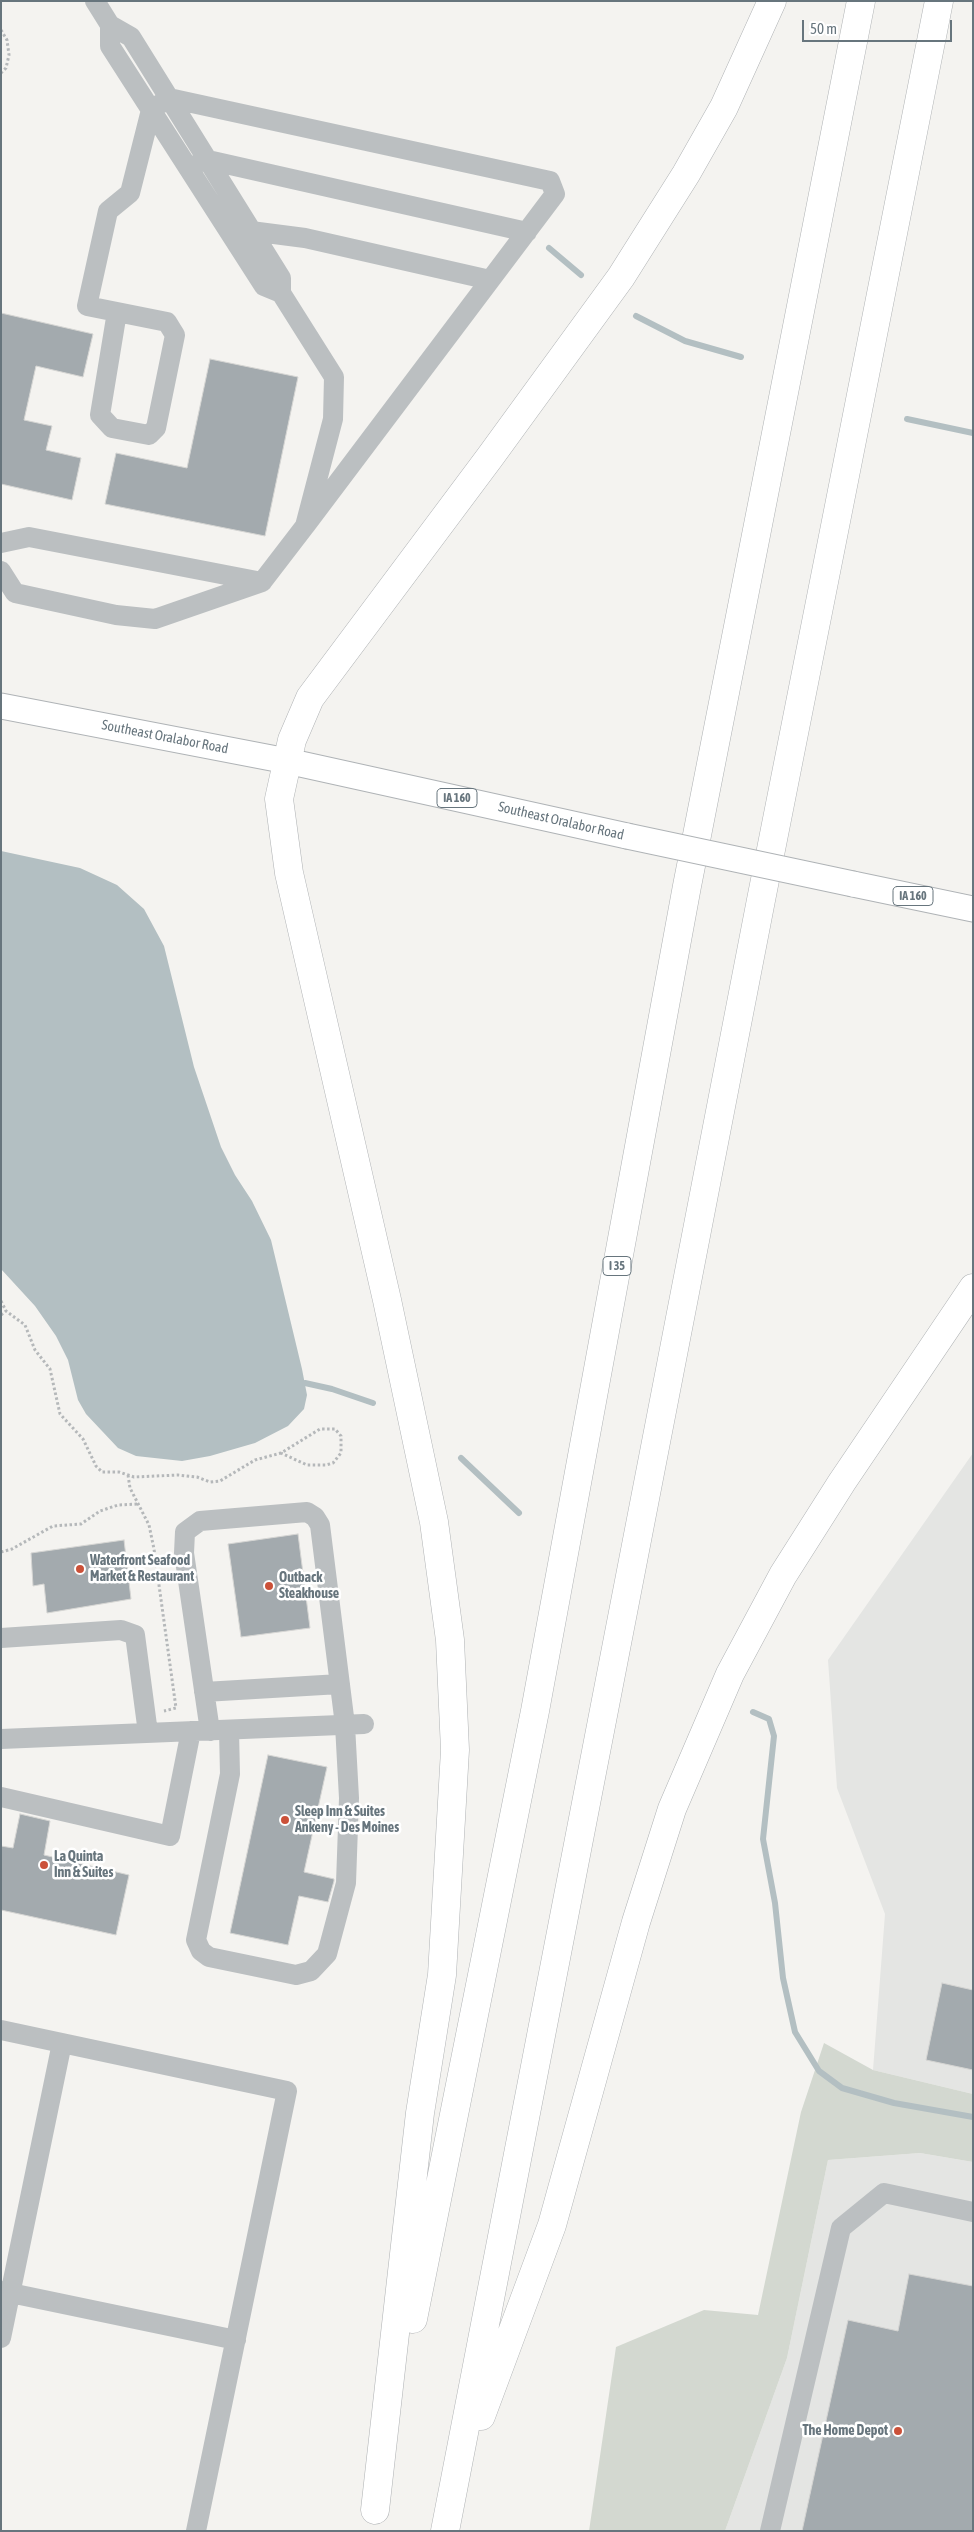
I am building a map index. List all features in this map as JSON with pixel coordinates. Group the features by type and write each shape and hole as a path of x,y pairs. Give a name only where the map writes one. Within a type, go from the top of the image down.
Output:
{"highway":[{"path":"373,2520 420,2113 442,1975 455,1750 450,1640 432,1513 385,1290 289,873 279,800 292,740 310,698 490,457 631,261 686,174 724,108 772,1"},
{"name":"I 35","path":"373,2520 533,1721 687,886 861,1"},
{"path":"445,2531 757,919 939,1"},
{"path":"454,2488 552,2225 636,1922 672,1809 722,1692 783,1575 842,1482 973,1288"}],"main road":[{"name":"Southeast Oralabor Road","path":"1,706 287,761 627,836 973,909"}],"street":[{"path":"95,1 110,24 131,37 281,278 282,293 334,377 333,419 305,526"},
{"path":"110,24 110,46 226,228 264,286 282,293"},
{"path":"1,571 15,593 116,615 155,619 262,582 555,194 550,181 169,98 151,110 130,193 108,211 87,306 117,312 167,322 175,335 156,428 149,435 112,428 100,415 117,312"},
{"path":"186,165 208,160 527,232"},
{"path":"226,228 305,238 490,280"},
{"path":"1,543 29,536 262,582"},
{"path":"307,1512 316,1517 320,1525 340,1684 354,1725 346,1883 327,1954 311,1971 296,1975 209,1957 201,1951 196,1940 230,1774 210,1731 184,1552 185,1532 200,1521 307,1512"},
{"path":"1,1638 121,1630 135,1635 147,1724"},
{"path":"204,1692 340,1684"},
{"path":"1,1739 147,1724 210,1731 354,1725"},
{"path":"1,1797 170,1836 210,1731"},
{"path":"1,2030 287,2091 196,2531"},
{"path":"1,2338 6,2292 62,2043"},
{"path":"770,2531 841,2228 884,2193 973,2212"},
{"path":"6,2292 236,2340"}],"path":[{"path":"1,30 7,40 9,55 6,68 1,73"},
{"path":"1,1301 6,1311 25,1325 35,1350 53,1375 56,1402 60,1414 83,1439 96,1466 102,1472 119,1472 128,1476 178,1475 197,1477 210,1482 220,1481 255,1460 281,1453 320,1429 335,1429 341,1436 341,1453 333,1463 326,1465 307,1465 281,1453"},
{"path":"1,1315 6,1311"},
{"path":"128,1476 130,1488 149,1525 154,1549 176,1708 147,1724"},
{"path":"1,1552 12,1549 53,1526 81,1524 100,1511 118,1505 137,1504"}],"shaded area":[{"path":"1,851 80,868 117,885 144,909 164,946 194,1067 221,1147 235,1175 252,1201 271,1240 307,1395 304,1409 288,1426 255,1443 210,1456 182,1461 136,1456 118,1448 86,1414 78,1400 68,1360 56,1336 35,1306 1,1269"},
{"path":"973,1453 973,2094 873,2070 885,1914 837,1788 828,1660"},
{"path":"824,2043 873,2070 973,2094 973,2162 920,2153 828,2160 787,2358 725,2531 589,2531 616,2347 704,2310 758,2315 801,2112"},
{"path":"920,2153 973,2162 973,2531 725,2531 787,2358 828,2160"}],"building":[{"path":"1,313 93,334 83,377 36,366 24,420 52,426 46,450 81,458 72,500 1,484"},
{"path":"210,359 298,377 265,536 105,504 116,453 187,468"},
{"name":"Outback Steakhouse","path":"298,1534 310,1628 241,1637 228,1544"},
{"name":"Waterfront Seafood Market & Restaurant","path":"124,1540 131,1599 47,1613 44,1584 33,1586 31,1553"},
{"name":"Sleep Inn & Suites Ankeny - Des Moines","path":"268,1755 327,1767 304,1872 334,1879 334,1881 328,1902 299,1896 288,1945 230,1933"},
{"name":"La Quinta Inn & Suites","path":"20,1814 50,1821 44,1855 129,1875 116,1935 1,1910 1,1846 13,1848"},
{"path":"942,1983 973,1990 973,2070 926,2060"},
{"name":"The Home Depot","path":"909,2274 973,2286 973,2531 802,2531 848,2320 898,2331"}],"waterway":[{"path":"549,248 581,275"},
{"path":"636,316 685,341 741,357"},
{"path":"907,419 973,433"},
{"path":"305,1383 332,1389 373,1403"},
{"path":"461,1458 519,1513"},
{"path":"753,1712 769,1719 774,1736 763,1839 775,1903 783,1978 795,2032 819,2071 842,2088 894,2103 973,2117"}],"place":[{"name":"Waterfront Seafood Market & Restaurant","path":"80,1569"},
{"name":"Outback Steakhouse","path":"269,1586"},
{"name":"Sleep Inn & Suites Ankeny - Des Moines","path":"285,1820"},
{"name":"La Quinta Inn & Suites","path":"44,1865"},
{"name":"The Home Depot","path":"898,2431"}]}
